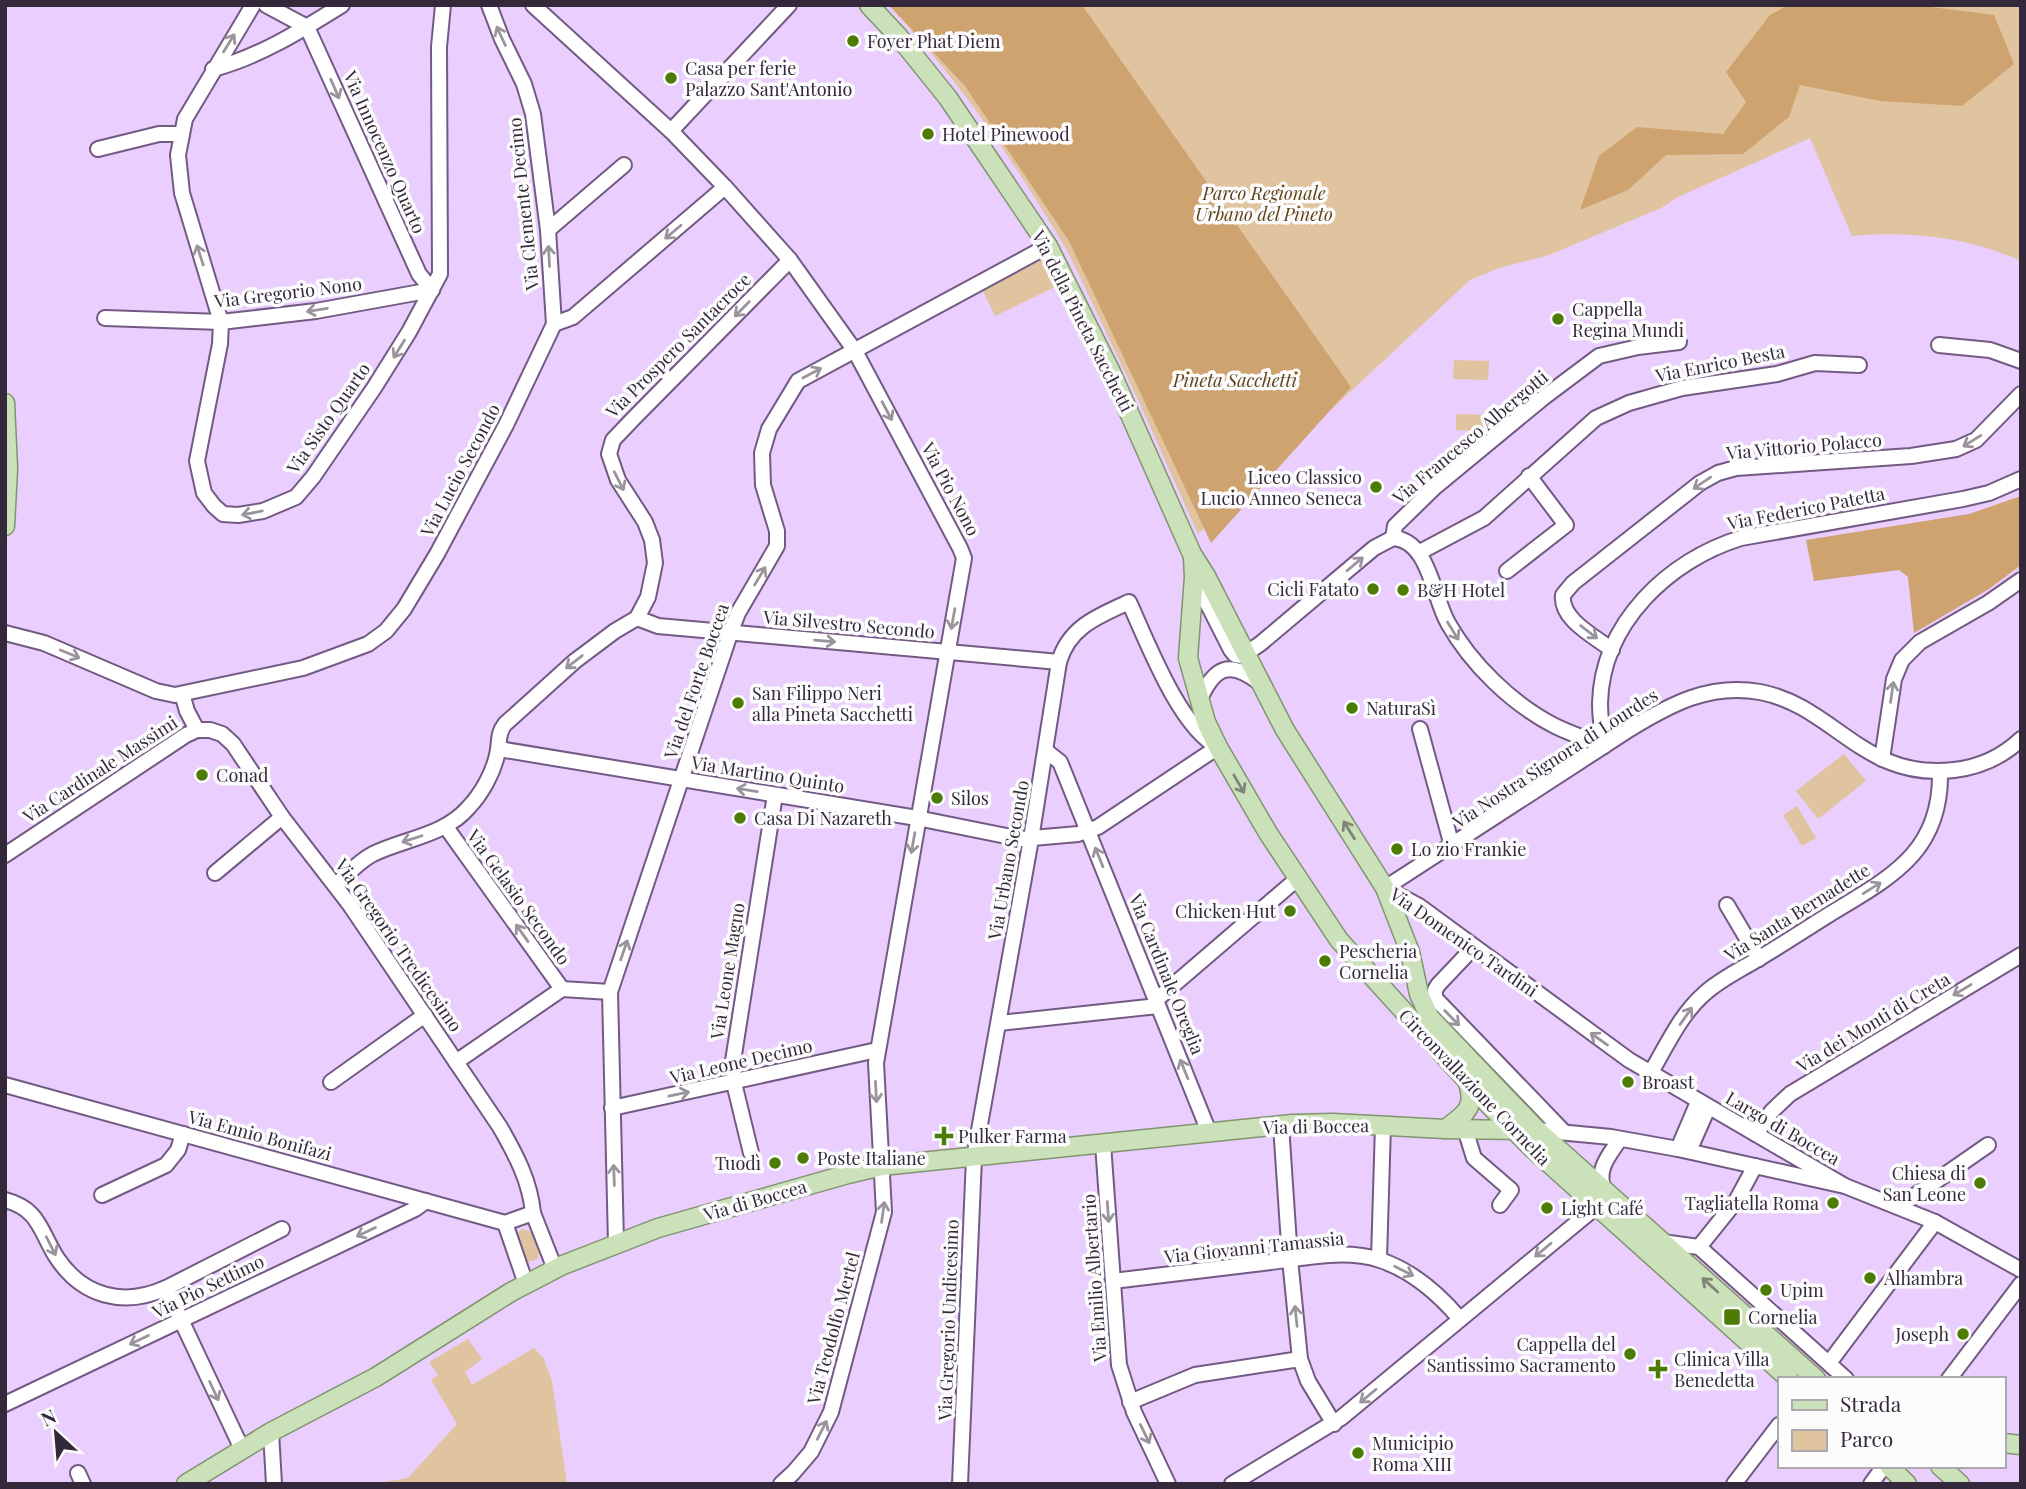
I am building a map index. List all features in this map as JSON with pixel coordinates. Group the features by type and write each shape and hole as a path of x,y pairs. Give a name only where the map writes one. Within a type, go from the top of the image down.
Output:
{"main road":[{"name":"Via della Pineta Sacchetti","path":"869,5 948,97 1048,246 1111,372 1192,554"},
{"path":"5,403 8,469 5,526"},
{"name":"Circonvallazione Cornelia","path":"1192,554 1194,577 1188,657 1199,701 1218,747 1297,879 1350,953 1514,1129 1600,1199 1662,1242 1814,1377"},
{"name":"Via Domenico Tardini","path":"1192,554 1285,730 1385,888"},
{"name":"Circonvallazione Cornelia","path":"1385,888 1404,934 1419,994 1426,1011 1443,1033 1600,1199 1787,1377"},
{"path":"1445,1129 1468,1109 1472,1096 1466,1080"},
{"name":"Via di Boccea","path":"186,1484 271,1432 376,1377 526,1283 555,1269 658,1228 882,1166 1281,1125 1325,1123 1536,1130"},
{"path":"1942,1468 1960,1484"}],"street":[{"name":"Via Sisto Quarto","path":"253,5 186,119 178,155 182,194 221,322 220,344 197,461 204,493 223,514 238,515 263,511 296,497 313,477 374,388 409,332 440,274 439,47 443,5"},
{"path":"266,5 307,27"},
{"path":"214,69 232,64 307,27 342,5"},
{"name":"Via Clemente Decimo","path":"489,5 531,106 548,230 554,324"},
{"name":"Via Pio Nono","path":"533,5 671,131 790,260 855,351 962,552 964,560 877,1050 876,1095 882,1166"},
{"path":"671,131 789,5"},
{"name":"Via Innocenzo Quarto","path":"307,27 419,274 432,290"},
{"path":"98,149 170,132 182,134"},
{"path":"548,230 624,165"},
{"path":"554,324 573,317 725,187"},
{"name":"Via del Forte Boccea","path":"616,1243 610,992 731,631 738,613 777,546 777,531 762,478 763,446 769,429 798,381 1048,246"},
{"name":"Via Prospero Santacroce","path":"637,618 650,590 655,571 655,552 648,528 613,468 609,454 611,444 790,260"},
{"name":"Via Gregorio Nono","path":"105,318 221,322 316,311 432,290"},
{"name":"Via Lucio Secondo","path":"5,633 54,647 168,694 182,694 303,668 368,644 386,631 404,609 437,554 506,425 554,324"},
{"name":"Via Francesco Albergotti","path":"1246,654 1374,548 1393,538 1394,529 1399,522 1436,487 1543,398 1599,356 1638,346 1679,342"},
{"path":"1940,345 1990,350 2021,361"},
{"name":"Via Enrico Besta","path":"1420,552 1477,523 1596,418 1629,403 1675,389 1777,374 1810,364 1859,365"},
{"name":"Via Vittorio Polacco","path":"1612,650 1569,615 1563,605 1563,595 1573,583 1706,480 1736,468 1911,456 1956,449 1976,440 2021,394"},
{"path":"1507,570 1566,525 1529,476"},
{"name":"Via Federico Patetta","path":"1604,746 1601,696 1612,650 1627,622 1656,586 1690,560 1722,544 1770,531 1963,499 2021,479"},
{"path":"1393,538 1409,542 1420,552 1444,615 1461,644 1483,669 1534,714 1555,726 1604,746"},
{"name":"Via Domenico Tardini","path":"1194,577 1233,652 1240,656 1246,654"},
{"path":"1882,759 1894,679 1905,656 1928,636 1988,603 2021,580"},
{"name":"Via Urbano Secondo","path":"974,1158 1031,839 1059,662 1070,639 1080,628 1093,618 1129,602"},
{"name":"Circonvallazione Cornelia","path":"1129,602 1179,705 1207,741 1218,747"},
{"path":"336,885 372,854 446,827 461,815 476,799 492,771 499,749 501,729 575,661 637,618"},
{"name":"Via Silvestro Secondo","path":"637,618 658,626 1059,662"},
{"path":"1199,701 1211,679 1229,669 1241,670 1261,684"},
{"name":"Via Nostra Signora di Lourdes","path":"1385,888 1657,713 1687,698 1715,691 1744,690 1791,702 1882,759 1914,769 1965,769 1988,761 2021,739"},
{"path":"182,694 197,730"},
{"path":"1420,729 1452,846"},
{"name":"Via Gregorio Tredicesimo","path":"197,730 216,731 228,738 282,817 336,885 425,1015 520,1161 531,1196 533,1213 555,1269"},
{"name":"Via Cardinale Massimi","path":"5,855 149,758 197,730"},
{"path":"1089,831 1106,823 1218,747"},
{"name":"Via Martino Quinto","path":"499,749 1031,839 1089,831"},
{"name":"Via Cardinale Oreglia","path":"1046,751 1060,762 1209,1132"},
{"name":"Via Santa Bernadette","path":"1650,1074 1681,1021 1715,985 1879,884 1911,858 1936,816 1940,771"},
{"name":"Via Leone Magno","path":"751,1153 734,1083 734,1052 775,795"},
{"path":"215,873 282,817"},
{"name":"Via Gelasio Secondo","path":"446,827 562,989"},
{"name":"Via Cardinale Massimi","path":"5,844 23,842"},
{"path":"999,1024 1157,1003 1297,879"},
{"name":"Via Domenico Tardini","path":"1385,888 1419,906 1650,1074 1703,1105"},
{"path":"1727,905 1759,959"},
{"name":"Circonvallazione Cornelia","path":"1474,947 1438,985 1435,998 1564,1132"},
{"name":"Via dei Monti di Creta","path":"1756,1134 1776,1107 1790,1094 2021,955"},
{"path":"456,1062 562,989 610,992"},
{"path":"331,1082 425,1015"},
{"name":"Via Leone Decimo","path":"612,1108 877,1050"},
{"name":"Via Ennio Bonifazi","path":"5,1086 505,1223"},
{"name":"Largo di Boccea","path":"1703,1105 1845,1186 1755,1166 1684,1150 1703,1105"},
{"path":"1281,1125 1300,1359 1308,1381 1334,1424"},
{"path":"1379,1259 1383,1125"},
{"path":"1465,1129 1474,1158 1511,1191 1500,1205"},
{"path":"1536,1130 1620,1139 1684,1150"},
{"path":"102,1195 166,1165 178,1150 183,1134"},
{"path":"1232,1484 1334,1424 1461,1320 1600,1199 1601,1168 1620,1139"},
{"name":"Via Emilio Albertario","path":"1103,1144 1118,1356 1130,1402 1168,1484"},
{"path":"1900,1206 1988,1144"},
{"name":"Via Gregorio Undicesimo","path":"960,1484 974,1158"},
{"name":"Via Teodolfo Mertel","path":"781,1484 811,1452 834,1404 884,1212 882,1166"},
{"path":"1699,1247 1736,1201 1755,1166"},
{"path":"1845,1186 1935,1222 2021,1270"},
{"path":"5,1200 29,1211 61,1263 89,1290 108,1296 128,1298 149,1295 282,1229"},
{"name":"Via Pio Settimo","path":"5,1404 415,1209 426,1200"},
{"path":"526,1283 505,1223 533,1213"},
{"path":"1829,1363 1935,1222"},
{"path":"1662,1242 1699,1247 1844,1377"},
{"name":"Via Giovanni Tamassia","path":"1113,1281 1290,1259 1342,1255 1379,1259 1423,1282 1461,1320"},
{"path":"1951,1377 2021,1284"},
{"path":"166,1288 242,1449"},
{"path":"1130,1402 1195,1375 1300,1359"},
{"path":"1734,1484 1778,1426"},
{"path":"271,1432 274,1484"},
{"path":"1871,1484 1885,1468"}],"green space":[{"name":"Parco Regionale Urbano del Pineto","path":"888,5 2021,5 2021,261 1959,241 1917,235 1852,236 1810,138 1678,197 1661,208 1549,255 1499,268 1470,280 1198,534 1069,254 986,124 939,63"},
{"name":"Pineta Sacchetti","path":"889,5 1082,5 1351,387 1211,543 1069,241 965,86"},
{"path":"1789,5 1915,5 1994,15 2014,64 1962,106 1880,101 1800,85 1789,117 1743,154 1666,155 1628,190 1580,210 1599,156 1637,127 1723,134 1746,102 1726,72 1770,15"},
{"path":"1042,260 1055,287 995,316 982,289"},
{"path":"1454,360 1489,361 1488,380 1453,379"},
{"path":"1456,414 1487,415 1487,431 1456,430"},
{"path":"2021,496 2021,565 1989,589 1914,633 1908,577 1899,570 1814,581 1806,540 1969,514"},
{"path":"1844,754 1866,781 1818,819 1796,791"},
{"path":"1797,806 1816,838 1802,846 1783,815"},
{"path":"522,1229 532,1232 540,1252 537,1259 525,1263 514,1239"},
{"path":"468,1339 482,1359 465,1372 472,1385 534,1348 544,1359 552,1381 567,1484 372,1484 408,1478 457,1424 431,1380 438,1375 429,1362"}],"place":[{"name":"Foyer Phat Diem","path":"853,41"},
{"name":"Casa per ferie Palazzo Sant'Antonio","path":"671,78"},
{"name":"Hotel Pinewood","path":"928,134"},
{"name":"Cappella Regina Mundi","path":"1558,319"},
{"name":"Liceo Classico Lucio Anneo Seneca","path":"1376,487"},
{"name":"Cicli Fatato","path":"1373,589"},
{"name":"B&H Hotel","path":"1403,590"},
{"name":"San Filippo Neri alla Pineta Sacchetti","path":"738,703"},
{"name":"NaturaSì","path":"1352,708"},
{"name":"Conad","path":"202,775"},
{"name":"Silos","path":"937,798"},
{"name":"Casa Di Nazareth","path":"740,818"},
{"name":"Lo zio Frankie","path":"1397,849"},
{"name":"Chicken Hut","path":"1290,911"},
{"name":"Pescheria Cornelia","path":"1325,961"},
{"name":"Broast","path":"1628,1082"},
{"name":"Pulker Farma","path":"944,1136"},
{"name":"Poste Italiane","path":"803,1158"},
{"name":"Tuodì","path":"775,1163"},
{"name":"Chiesa di San Leone","path":"1980,1183"},
{"name":"Tagliatella Roma","path":"1833,1203"},
{"name":"Light Café","path":"1547,1208"},
{"name":"Alhambra","path":"1870,1278"},
{"name":"Upim","path":"1766,1290"},
{"name":"Cornelia","path":"1732,1317"},
{"name":"Joseph","path":"1963,1334"},
{"name":"Cappella del Santissimo Sacramento","path":"1630,1354"},
{"name":"Clinica Villa Benedetta","path":"1658,1369"},
{"name":"Municipio Roma XIII","path":"1358,1453"}]}
